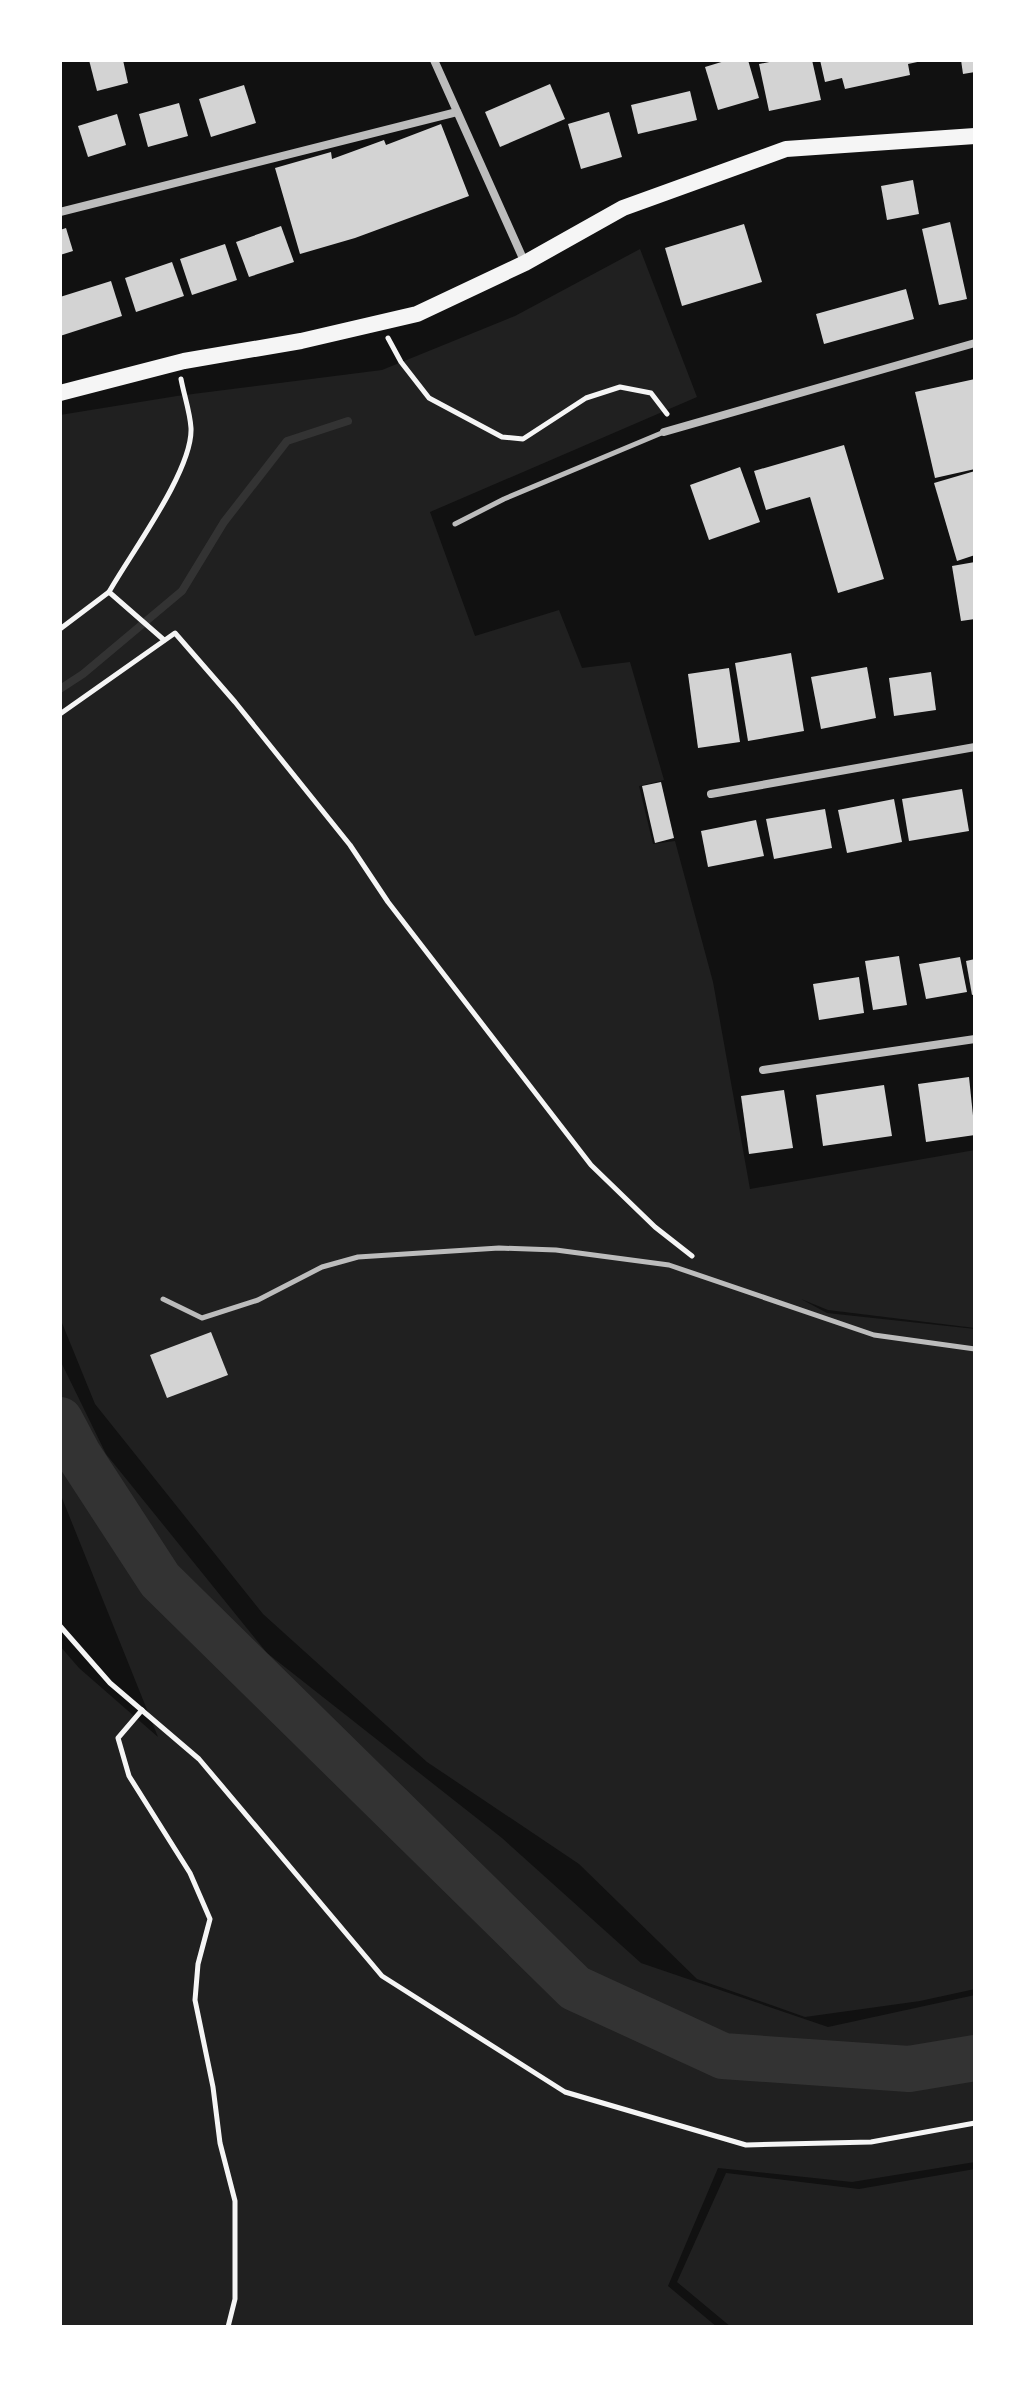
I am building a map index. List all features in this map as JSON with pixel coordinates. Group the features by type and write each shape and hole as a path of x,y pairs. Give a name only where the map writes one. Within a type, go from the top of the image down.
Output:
{"main road":[{"path":"60,393 178,362 301,341 417,314 525,263 623,208 786,149 975,136"}],"street":[{"path":"434,60 525,263"},
{"path":"60,212 457,112"},
{"path":"664,432 975,343"},
{"path":"711,794 975,747"},
{"path":"763,1070 975,1039"}],"lane":[{"path":"455,524 504,499 664,432"},
{"path":"163,1299 202,1318 258,1300 322,1267 358,1257 499,1248 556,1250 669,1265 874,1335 975,1349"}],"path":[{"path":"380,323 401,362 429,398 502,437 523,439 586,398 620,387 651,393 678,428"},
{"path":"60,629 109,592 169,494 187,456 191,429 178,362"},
{"path":"109,592 164,640"},
{"path":"60,714 175,633 350,845 388,902 591,1165 655,1227 698,1261"},
{"path":"60,1626 110,1683 199,1759 382,1976 565,2092 746,2145 871,2142 975,2123"},
{"path":"142,1710 118,1738 129,1776 190,1873 210,1919 198,1964 195,2000 213,2087 220,2143 235,2201 235,2299 228,2327"}],"shaded area":[{"path":"640,249 697,397 430,512 475,636 559,610 582,668 630,662 664,780 639,786 653,844 675,841 713,982 750,1189 975,1150 975,1328 828,1310 801,1299 827,1313 975,1329 975,1989 920,2001 805,2017 697,1979 579,1864 427,1762 263,1614 95,1404 60,1318 60,415 177,396 382,370 515,316"},
{"path":"60,1360 106,1454 267,1653 502,1838 641,1963 828,2027 975,1995 975,2162 852,2182 718,2168 668,2286 717,2327 60,2327 60,1646 79,1668 158,1737 60,1493"},
{"path":"975,2169 975,2327 731,2327 677,2282 726,2173 859,2189"}],"building":[{"path":"89,60 123,60 128,83 97,91"},
{"path":"728,60 748,60 759,98 718,110 705,67"},
{"path":"779,60 812,60 821,100 769,111 759,64"},
{"path":"820,60 922,61 908,64 910,75 845,89 842,78 825,82"},
{"path":"961,60 975,60 975,72 963,74"},
{"path":"550,84 565,119 500,147 485,112"},
{"path":"244,85 256,123 211,137 199,99"},
{"path":"690,91 697,120 638,134 631,105"},
{"path":"179,103 188,136 148,147 139,114"},
{"path":"609,112 622,157 581,169 568,124"},
{"path":"117,114 126,145 88,157 78,126"},
{"path":"441,124 469,196 355,238 300,254 275,168 331,152 332,159 384,140 386,145"},
{"path":"913,180 919,214 887,220 881,186"},
{"path":"950,222 967,299 939,305 922,229"},
{"path":"744,224 762,282 682,306 665,248"},
{"path":"281,226 294,262 249,277 236,242"},
{"path":"66,228 73,251 60,255 60,230"},
{"path":"225,244 237,280 192,295 180,259"},
{"path":"172,262 184,296 136,312 125,278"},
{"path":"111,281 122,316 60,336 60,297"},
{"path":"906,289 914,319 824,344 816,314"},
{"path":"975,379 975,469 935,478 915,392"},
{"path":"844,445 884,579 838,593 810,497 766,510 754,471"},
{"path":"740,467 760,522 709,540 690,485"},
{"path":"975,471 975,555 957,561 934,483"},
{"path":"975,562 975,619 961,621 952,566"},
{"path":"791,653 804,731 748,741 735,663"},
{"path":"867,667 876,718 821,729 811,677"},
{"path":"729,668 740,742 698,748 688,674"},
{"path":"931,672 936,710 894,716 889,678"},
{"path":"661,782 674,838 655,843 642,786"},
{"path":"962,789 969,831 909,841 902,799"},
{"path":"894,799 902,842 847,853 838,810"},
{"path":"825,809 832,848 774,859 766,819"},
{"path":"756,820 764,856 708,867 701,831"},
{"path":"899,956 907,1005 873,1010 865,961"},
{"path":"960,957 967,992 926,999 919,964"},
{"path":"975,959 975,994 972,995 966,961"},
{"path":"859,977 864,1013 819,1020 813,984"},
{"path":"969,1077 975,1135 926,1142 918,1084"},
{"path":"884,1085 892,1136 823,1146 816,1095"},
{"path":"784,1090 793,1148 749,1154 741,1096"},
{"path":"211,1332 228,1375 167,1398 150,1355"}],"waterway":[{"path":"60,689 83,674 182,591 224,522 287,441 348,421"},
{"path":"60,1420 78,1454 160,1580 575,1988 723,2056 909,2069 975,2058"}]}
